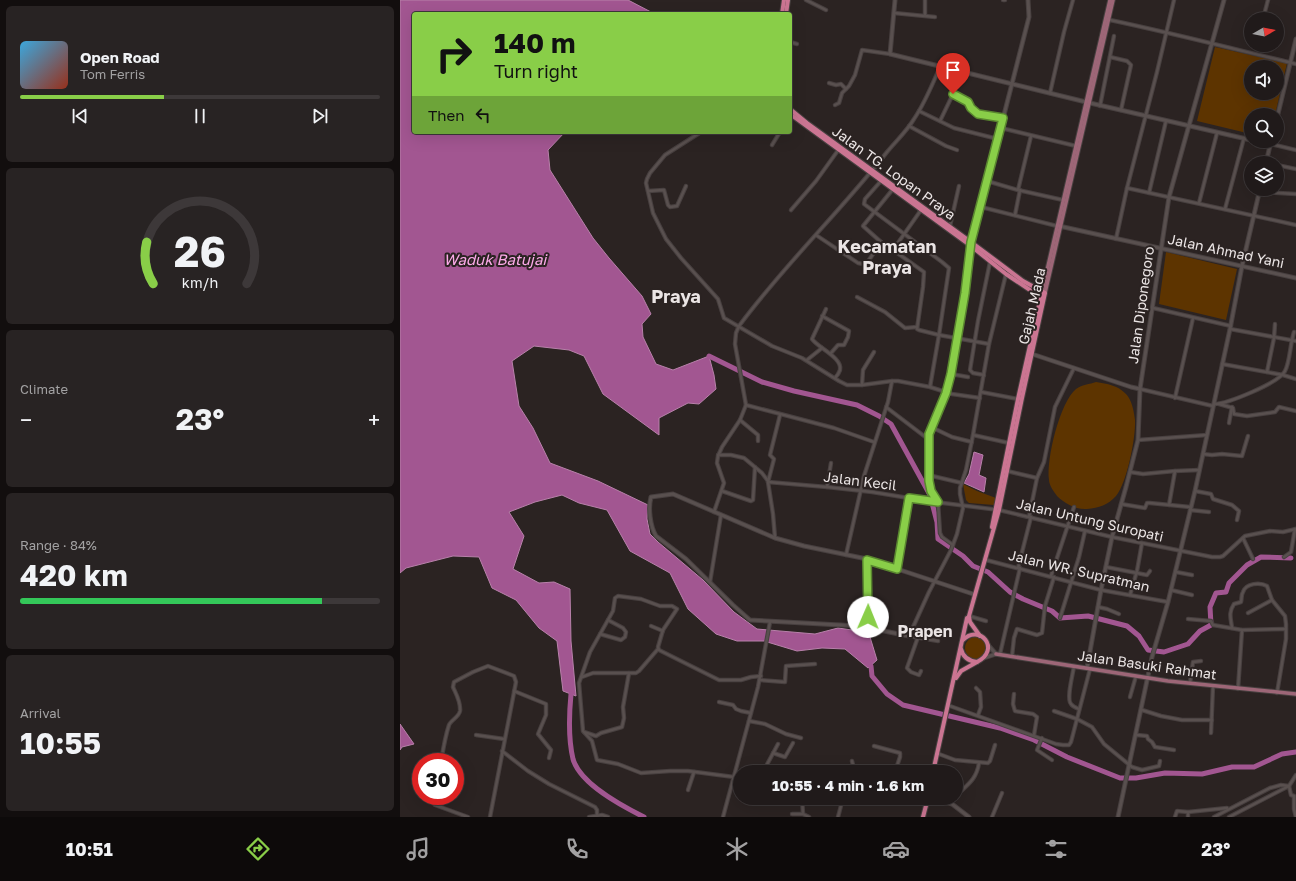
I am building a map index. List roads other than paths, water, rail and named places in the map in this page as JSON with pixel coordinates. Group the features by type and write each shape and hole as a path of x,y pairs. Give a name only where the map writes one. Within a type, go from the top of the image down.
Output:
{"highway":[{"path":"782,12 784,0"},
{"path":"786,12 788,0"},
{"name":"Jalan TG. Lopan Praya","path":"792,111 872,172 881,181 971,244 990,262 1042,298"},
{"name":"Jalan TG. Lopan Praya","path":"792,115 1022,281 1043,292"},
{"name":"Gajah Mada","path":"983,564 998,510 1011,443 1032,354 1043,292"},
{"name":"Gajah Mada","path":"983,564 986,560 1007,471 1018,399 1042,298"},
{"path":"948,711 958,674 984,658 988,652 988,644 969,621 983,564"},
{"path":"936,765 973,594 981,572"},
{"path":"962,642 970,635 980,636"},
{"path":"961,649 965,658 971,662 977,662"},
{"path":"936,765 946,722"},
{"path":"924,817 927,805"}],"main road":[{"name":"Gajah Mada","path":"1043,292 1100,51 1110,0"},
{"name":"Gajah Mada","path":"1100,51 1110,20 1113,0"},
{"name":"Gajah Mada","path":"1059,226 1063,200 1071,174 1076,146 1088,103"},
{"name":"Jalan Basuki Rahmat","path":"998,654 1190,684 1296,694"}],"street":[{"path":"806,0 826,10"},
{"path":"890,54 895,0"},
{"path":"925,0 925,16"},
{"path":"953,546 944,539 941,534 936,502 931,491 928,475 928,438 931,427 946,393 951,374 971,244 1029,17 1028,0"},
{"path":"1050,93 1073,0"},
{"path":"1116,239 1127,188 1174,0"},
{"name":"Jalan Diponegoro","path":"1088,669 1101,590 1112,537 1138,440 1140,389 1153,308 1160,248 1169,197 1224,0"},
{"path":"1265,12 1268,0"},
{"path":"894,13 935,17"},
{"path":"1110,20 1166,32 1296,64"},
{"path":"1100,106 1114,36"},
{"path":"1280,108 1295,50 1296,39"},
{"path":"792,43 797,44"},
{"path":"835,105 839,103 841,94 855,75 862,50 890,54 1100,106 1244,138 1225,209"},
{"path":"1110,57 1131,64 1121,110"},
{"path":"714,512 724,482 718,463 718,455 740,420 746,405 735,341 739,326 774,281 872,172 909,126 919,111 940,67"},
{"path":"829,83 836,85 842,84 846,89"},
{"path":"940,121 953,94 968,102 971,108 978,114 1003,118"},
{"path":"919,111 958,129 998,139"},
{"path":"1149,193 1166,120"},
{"path":"909,126 946,146 957,150"},
{"path":"1001,128 1076,146"},
{"path":"1199,203 1217,132"},
{"path":"698,134 661,159 647,179 648,191 653,213 660,229 671,246 719,300 724,318 772,346 807,360 847,385 862,385 892,381 930,387 946,393 980,398"},
{"path":"772,145 779,134"},
{"path":"1015,215 1031,136"},
{"path":"1284,146 1296,150"},
{"path":"791,210 816,181 839,149"},
{"path":"1284,166 1296,169"},
{"path":"881,181 863,203 949,268 930,387"},
{"path":"987,181 1063,200"},
{"path":"648,191 664,190 668,206 675,207 678,206 686,186"},
{"path":"949,227 959,186"},
{"path":"1127,188 1296,225"},
{"path":"893,189 863,227 881,242 924,272 917,327"},
{"path":"1284,193 1296,194"},
{"path":"1118,817 1137,735 1152,657 1176,572 1195,491 1242,266 1259,196"},
{"path":"981,207 1059,226"},
{"path":"893,250 921,210"},
{"name":"Jalan Ahmad Yani","path":"1059,226 1296,278"},
{"path":"816,235 861,264 867,263 881,242"},
{"path":"984,375 970,371 974,342 990,262"},
{"path":"909,636 935,580 953,546 961,518 963,505 959,490 967,468 989,344 1006,274"},
{"path":"857,297 885,312 905,328 917,327 919,330 938,335 989,344"},
{"path":"1153,308 1230,328 1274,338 1296,341"},
{"path":"826,309 812,339 822,348 831,353 840,368 835,378"},
{"path":"822,316 849,331 844,345 838,345 831,353"},
{"path":"1175,398 1193,318"},
{"path":"1267,372 1274,338 1275,324"},
{"path":"1032,354 1131,387 1175,398 1213,405 1240,397 1283,375 1287,367 1291,340 1294,332"},
{"path":"807,360 822,348"},
{"path":"862,385 863,370 874,352"},
{"path":"1222,364 1283,375 1296,379"},
{"path":"998,654 1012,603 1037,478 1044,462 1055,407 1074,368"},
{"path":"951,374 968,377"},
{"path":"846,555 860,491 886,407 892,381"},
{"path":"981,392 1018,399"},
{"path":"1219,404 1232,407"},
{"path":"746,405 834,428 874,442"},
{"path":"886,407 928,438"},
{"path":"1232,407 1234,414 1244,416 1275,412 1279,407 1296,411"},
{"path":"1229,422 1232,407"},
{"path":"768,482 774,460 770,455 780,415"},
{"path":"740,420 758,435 758,441"},
{"path":"931,427 952,437 972,442"},
{"path":"1138,440 1207,435"},
{"path":"973,436 1011,443"},
{"path":"1202,454 1242,456 1248,436"},
{"path":"718,455 735,455 744,458 763,474 768,482 774,520 775,538"},
{"path":"827,487 831,463"},
{"path":"722,491 751,501 753,500 755,467"},
{"path":"1130,472 1143,474 1199,470"},
{"path":"1007,471 1037,478"},
{"path":"1169,505 1175,471"},
{"path":"928,475 962,483"},
{"name":"Jalan Kecil","path":"768,482 860,491 998,510"},
{"path":"1195,491 1211,494 1213,499 1232,505 1239,511 1237,520"},
{"path":"938,641 868,627 754,621 748,619 686,559 655,534 652,524 650,501 652,496 671,493 775,538 867,560 935,580 973,594"},
{"path":"897,569 909,498"},
{"path":"1121,504 1146,508 1148,503 1208,512"},
{"path":"1012,656 1014,638 1017,629 1037,635 1041,634 1043,630 1045,606 1074,507"},
{"name":"Jalan Untung Suropati","path":"998,510 1085,531 1205,556 1220,557 1233,548 1243,538"},
{"path":"710,582 721,515"},
{"path":"1253,559 1243,538 1262,532 1283,532 1296,529 1291,552 1284,557"},
{"path":"1060,618 1072,582 1085,531"},
{"path":"1130,595 1142,543"},
{"path":"867,560 868,627"},
{"name":"Jalan WR. Supratman","path":"986,560 1101,590 1168,602"},
{"path":"1106,567 1136,574 1147,575 1150,571"},
{"path":"1176,572 1192,575"},
{"path":"1232,628 1230,611 1234,604 1241,602 1242,593 1245,588 1254,584 1266,585 1272,600 1285,616 1286,629 1277,693"},
{"path":"1171,590 1192,594"},
{"path":"582,677 593,673 629,674 638,672 658,649 663,631 677,609 672,606 660,606 638,598 616,596 613,611 590,652 579,682 583,732 592,741 597,760 618,764 641,773 670,771 694,772 733,777"},
{"path":"1248,613 1272,600"},
{"path":"1098,607 1119,614"},
{"path":"969,616 986,621"},
{"path":"1188,618 1211,621 1213,626 1242,630 1286,629"},
{"path":"600,634 621,640 625,637 626,632 623,628 608,620"},
{"path":"737,765 761,676 770,622"},
{"path":"651,626 663,631"},
{"path":"1238,689 1242,630"},
{"path":"918,637 907,668 911,672 919,675 922,671"},
{"path":"988,644 998,654"},
{"path":"658,649 720,680 741,680 761,676"},
{"path":"984,658 998,654"},
{"path":"1190,684 1193,662 1201,661"},
{"path":"760,680 784,682 786,666 815,664"},
{"path":"442,753 450,724 459,714 460,709 458,698 453,687 454,682 478,669 490,666 514,676 516,682 490,817"},
{"path":"1074,666 1069,701 1079,709"},
{"path":"950,706 1063,745 1069,745 1077,719 1088,669"},
{"path":"583,732 596,736 622,726 623,707 629,674"},
{"path":"1130,697 1136,676"},
{"path":"1211,733 1213,686"},
{"path":"976,688 980,692 981,706 978,715"},
{"path":"514,691 546,704 546,715 538,734 551,750 550,758"},
{"path":"1014,694 1013,704 1015,711 1033,714 1038,717 1034,735"},
{"path":"719,702 733,705 736,709 751,713"},
{"path":"1142,710 1160,716 1182,720 1212,720"},
{"path":"1054,711 1077,719 1092,727 1104,744 1130,766 1138,770 1158,767 1160,761"},
{"path":"749,721 765,724 786,734 801,738"},
{"path":"476,735 504,739"},
{"path":"1137,735 1147,736 1148,740 1155,746 1174,750"},
{"path":"1042,738 1037,749 1038,752 1052,760"},
{"path":"773,753 785,757 793,743"},
{"path":"767,765 778,744"},
{"path":"939,754 955,760 979,763 989,762 995,745"},
{"path":"874,746 900,753 897,765"},
{"path":"502,751 533,775 584,803 595,807 597,809 597,816"},
{"path":"852,761 853,765"},
{"path":"963,789 973,780 979,763"},
{"path":"688,790 694,772"},
{"path":"1229,817 1289,786 1296,775"},
{"path":"723,817 733,781"},
{"path":"1214,817 1270,788 1281,785 1289,786"},
{"path":"1289,786 1291,795 1294,796 1296,817"},
{"path":"992,817 1002,792"},
{"path":"435,805 468,817"},
{"path":"802,805 803,814"},
{"path":"838,817 841,805"},
{"path":"953,805 969,817"},
{"path":"1175,817 1176,811 1188,812 1229,808"},
{"path":"1188,812 1188,817"},
{"path":"792,814 803,814 809,817"},
{"path":"590,817 608,817"}],"water":[{"name":"Waduk Batujai","path":"400,0 628,0 651,12 412,12 412,134 563,134 548,150 550,170 593,238 642,296 651,314 642,324 643,337 656,364 673,370 709,356 716,389 699,404 688,403 659,418 659,435 603,394 584,356 569,350 534,346 512,361 519,406 533,428 550,463 598,481 648,505 647,519 650,534 703,580 734,612 757,629 815,634 838,628 852,630 870,637 877,660 868,668 845,649 822,648 797,651 764,641 737,641 716,634 688,609 670,573 630,551 607,510 579,503 562,495 535,502 509,512 524,536 513,569 539,583 554,582 570,589 571,641 576,696 563,691 557,641 539,628 516,600 492,588 479,557 453,556 406,568 400,573"},
{"path":"974,452 983,455 979,475 986,478 984,492 964,483 969,474"},
{"path":"400,724 414,744 402,747 400,750"}],"waterway":[{"path":"709,356 762,382 794,391 857,405 891,424 930,495 937,522 938,539 963,556 973,566 988,572 1010,592 1023,599 1052,611 1060,618 1088,616 1127,626 1139,636 1148,650 1164,652 1188,644 1200,631 1211,625 1210,607 1216,593 1226,592 1229,583 1247,565 1261,557 1291,558"},
{"path":"871,666 872,676 887,694 903,705 1000,728 1034,740 1067,757 1120,778 1136,778 1165,773 1202,774 1232,767 1254,767 1282,754 1296,752"},
{"path":"571,694 569,718 570,743 573,759 577,768 584,777 603,793 644,817"}],"district":[{"name":"Kecamatan Praya","path":"887,257"},
{"name":"Praya","path":"676,297"},
{"name":"Prapen","path":"925,631"}]}
